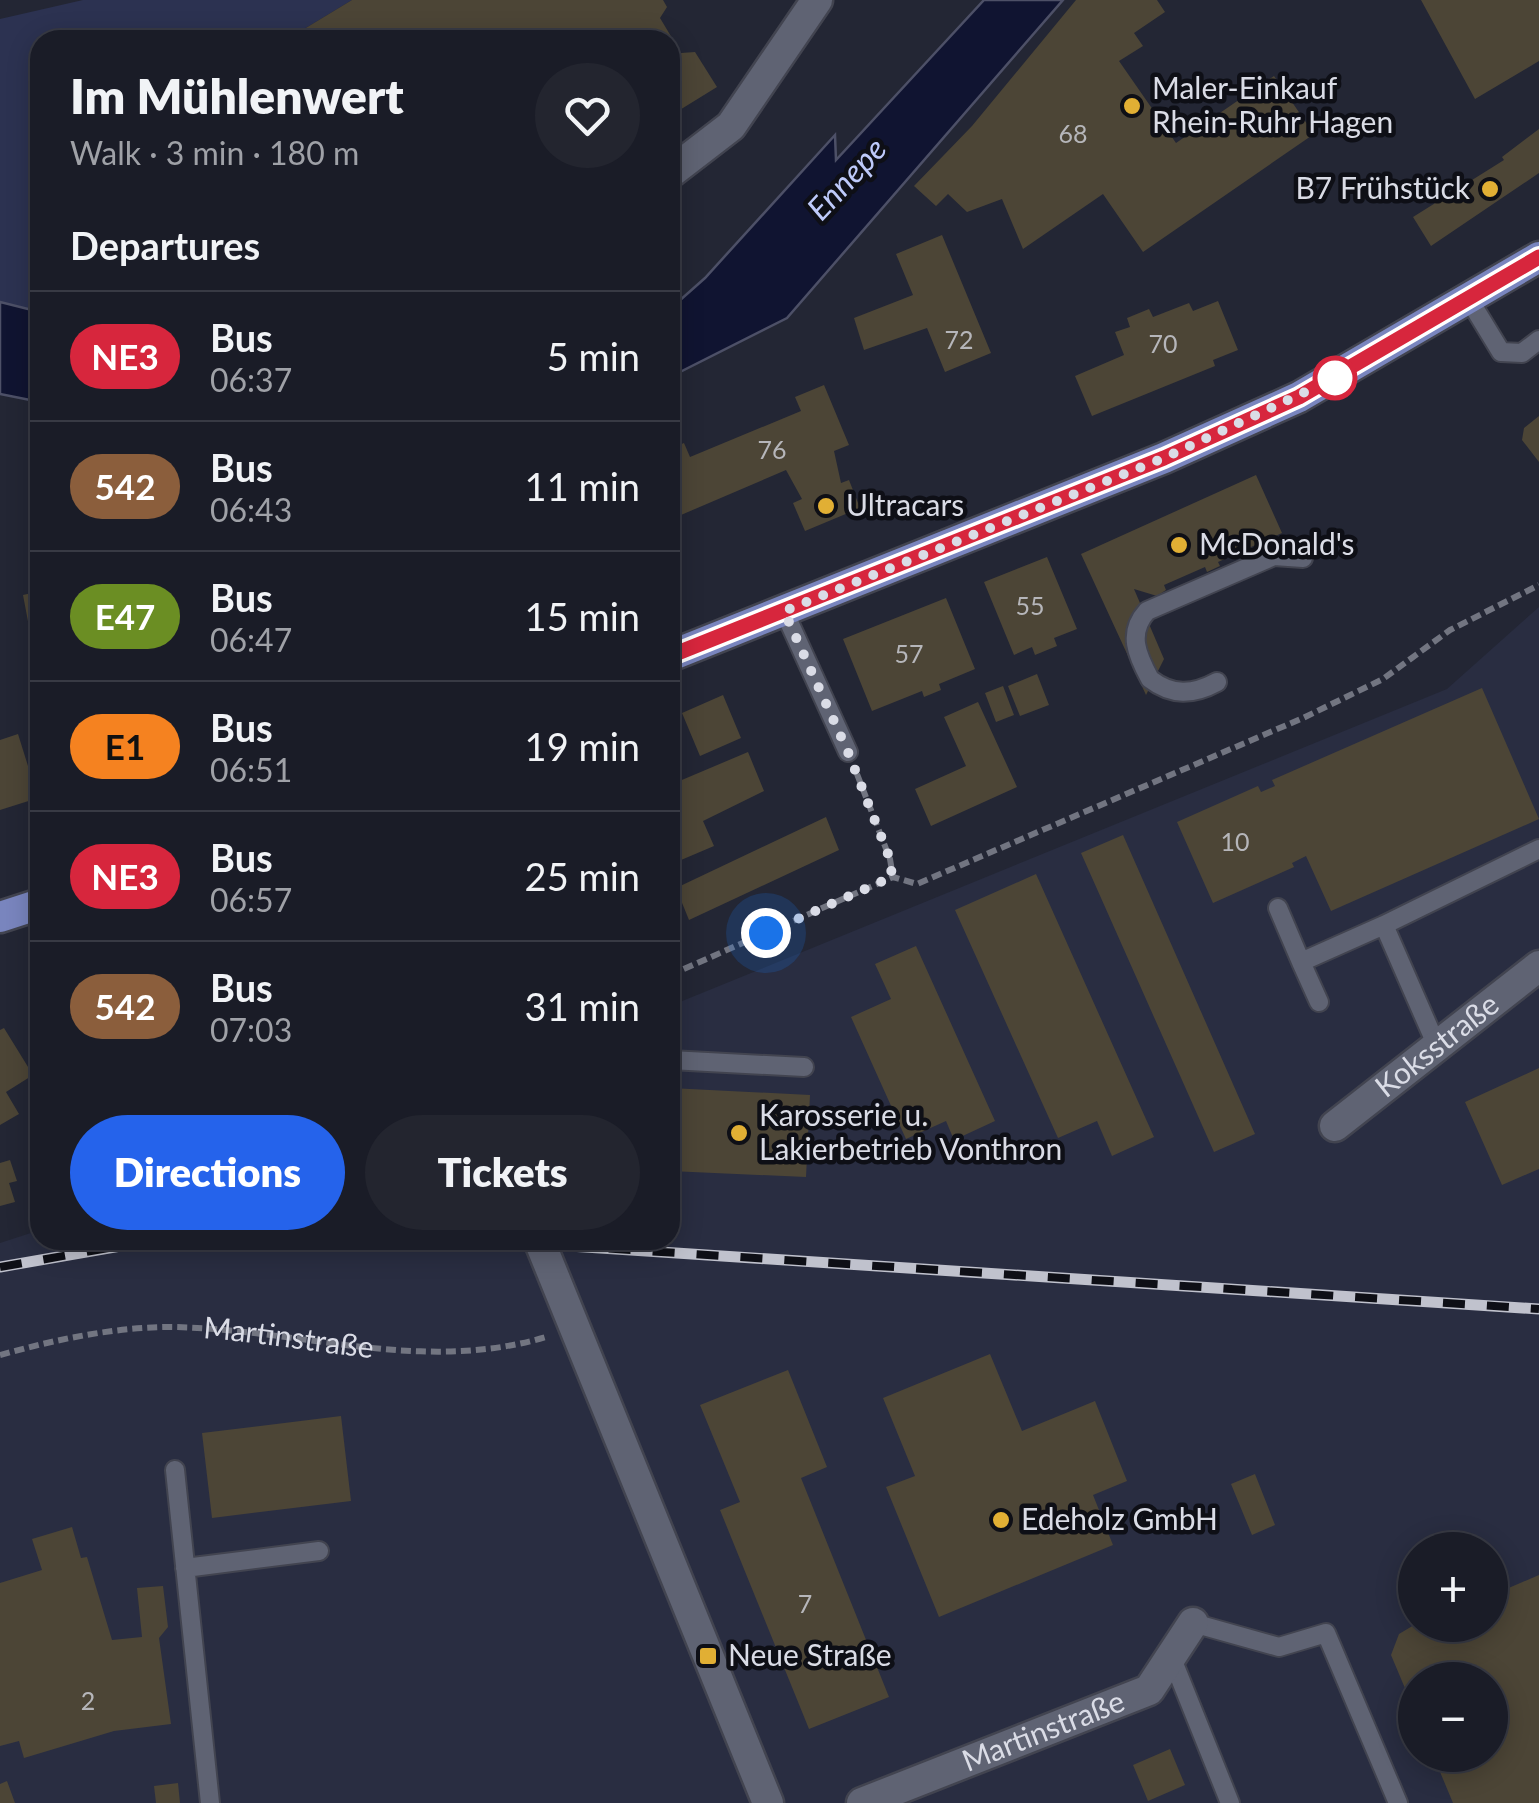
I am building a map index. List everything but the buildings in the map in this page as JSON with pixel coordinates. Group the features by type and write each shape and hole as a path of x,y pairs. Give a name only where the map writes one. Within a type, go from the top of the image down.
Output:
{"main road":[{"path":"680,652 1198,443 1299,397 1470,301 1539,257"},
{"path":"0,917 30,907"}],"street":[{"path":"680,165 730,126 817,0"},
{"name":"Koksstraße","path":"1335,1126 1539,966"},
{"path":"543,1250 768,1803"},
{"name":"Martinstraße","path":"862,1803 1149,1690 1192,1623"}],"lane":[{"path":"1470,301 1501,352 1530,354 1539,340"},
{"path":"1216,682 1198,692 1178,693 1150,679 1136,644 1139,619 1147,611 1274,556 1304,558"},
{"path":"784,611 848,752"},
{"path":"1302,962 1539,849"},
{"path":"1278,908 1319,1002"},
{"path":"1384,925 1436,1044"},
{"path":"680,1061 804,1067"},
{"path":"175,1470 210,1803"},
{"path":"185,1568 320,1551"},
{"path":"1192,1623 1279,1647 1326,1634 1398,1803"},
{"path":"1171,1656 1230,1803"}],"path":[{"path":"680,971 892,877 918,884 1302,718 1383,679 1450,630 1539,585"},
{"path":"848,752 890,859 892,877"},
{"name":"Martinstraße","path":"0,1354 108,1331 167,1327 390,1352 463,1351 532,1341 576,1328"}],"shaded area":[{"path":"83,0 352,0 302,30 30,30 30,310 0,302 0,19"},
{"path":"1539,607 1539,1803 0,1803 0,1243 30,1233 30,1250 680,1250 680,1002 1447,689"}],"water":[{"name":"Ennepe","path":"984,0 1063,0 787,318 680,372 680,300 705,278 835,135 836,160"},
{"path":"0,302 30,310 30,400 0,394"}],"railway":[{"path":"0,1267 98,1250"},
{"path":"631,1250 1539,1309"}],"bus line":[{"name":"NE3","path":"680,652 1164,458 1299,397 1470,301 1539,257"}],"place":[{"name":"Maler-Einkauf Rhein-Ruhr Hagen","path":"1132,106"},
{"name":"B7 Frühstück","path":"1490,189"},
{"name":"Ultracars","path":"826,506"},
{"name":"McDonald's","path":"1179,545"},
{"name":"Karosserie u. Lakierbetrieb Vonthron","path":"739,1133"},
{"name":"Edeholz GmbH","path":"1001,1520"},
{"name":"Neue Straße","path":"708,1656"}],"route":[{"path":"766,933 892,877 890,859 848,752 784,611 1164,458 1335,378"}]}
